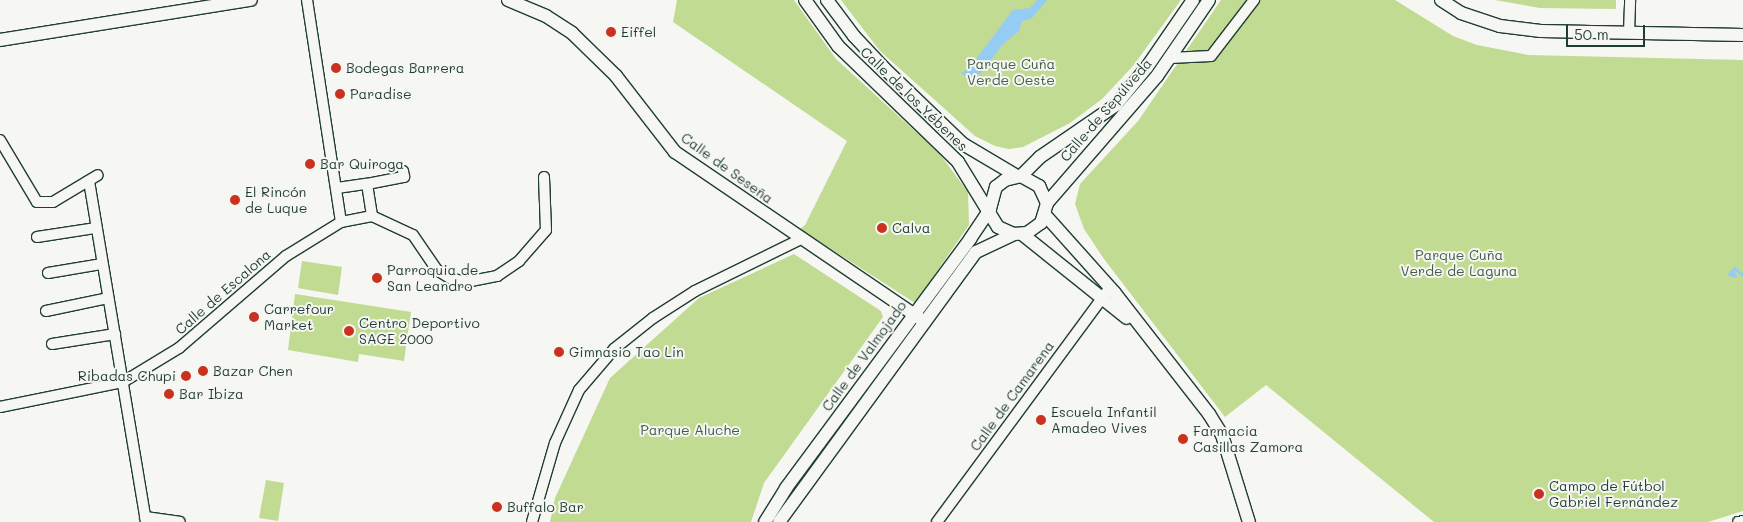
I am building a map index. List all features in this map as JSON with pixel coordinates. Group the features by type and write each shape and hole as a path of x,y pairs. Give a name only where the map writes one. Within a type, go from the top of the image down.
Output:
{"street":[{"path":"0,40 251,0"},
{"path":"307,0 341,222"},
{"name":"Calle de Seseña","path":"508,0 546,16 572,33 616,76 675,152 800,239 926,322"},
{"name":"Calle de los Yébenes","path":"805,0 838,46 958,162 990,209 998,226 1018,234 1106,291"},
{"name":"Calle de los Yébenes","path":"827,0 881,65 963,144 1019,176 1033,181 1045,194 1046,210 1106,291 1150,337 1184,378 1222,435 1249,522"},
{"name":"Calle de Sepúlveda","path":"1019,176 1040,157 1116,105 1147,67 1193,0"},
{"name":"Calle de Sepúlveda","path":"1046,210 1157,76 1209,0"},
{"path":"1170,58 1211,56 1254,0"},
{"path":"1441,0 1461,13 1500,26 1541,31 1743,35"},
{"path":"1630,0 1630,33"},
{"path":"0,140 37,202 53,202 98,175"},
{"path":"336,188 404,177 403,171"},
{"path":"990,209 996,188 1019,176"},
{"path":"367,184 372,216 413,235 437,270 450,278 466,282 497,276 519,261 546,230 544,177"},
{"path":"89,181 146,520 180,522"},
{"name":"Calle de Valmojado","path":"765,522 786,488 990,209"},
{"path":"1018,234 1035,229 1046,210"},
{"name":"Calle de Escalona","path":"0,407 123,382 180,348 286,256 341,222 372,216"},
{"path":"37,237 96,228"},
{"name":"Calle de Valmojado","path":"779,522 978,251 1018,234"},
{"path":"532,522 555,443 579,390 614,349 653,318 695,291 800,239"},
{"path":"48,273 102,264"},
{"name":"Calle de Camarena","path":"937,522 1106,291"},
{"path":"46,310 108,298"},
{"path":"52,344 114,334"},
{"path":"1738,522 1743,520"}],"green space":[{"path":"677,0 794,0 836,59 939,153 968,192 969,225 915,303 800,229 805,225 847,141 673,22"},
{"name":"Parque Cuña Verde Oeste","path":"841,0 1181,0 1133,66 1102,99 1070,123 1023,147 1009,149 995,146 975,136 880,51"},
{"name":"Parque Cuña Verde de Laguna","path":"1221,0 1395,0 1453,36 1477,45 1528,55 1743,60 1743,511 1708,522 1434,522 1266,385 1225,417 1104,259 1084,229 1075,204 1080,184 1138,121"},
{"path":"1495,0 1616,0 1616,9 1540,8"},
{"name":"Parque Aluche","path":"794,254 881,311 883,317 764,483 751,522 550,522 555,498 610,378 699,298"},
{"path":"302,261 342,267 338,295 298,288"},
{"name":"Centro Deportivo SAGE 2000","path":"295,294 411,312 404,361 359,354 358,362 288,350"},
{"path":"266,480 284,483 278,521 259,518"}],"water":[{"path":"1037,0 1047,0 1032,18 1022,21 1019,31 1001,46 982,73 968,78 961,73 970,67 1013,10 1030,8"}],"waterway":[{"path":"1733,272 1735,276 1729,274 1734,268 1743,275"}],"place":[{"name":"Eiffel","path":"611,32"},
{"name":"Bodegas Barrera","path":"336,68"},
{"name":"Paradise","path":"340,94"},
{"name":"Bar Quiroga","path":"310,164"},
{"name":"El Rincón de Luque","path":"235,200"},
{"name":"Calva","path":"882,228"},
{"name":"Parroquia de San Leandro","path":"377,278"},
{"name":"Carrefour Market","path":"254,317"},
{"name":"Centro Deportivo SAGE 2000","path":"349,331"},
{"name":"Gimnasio Tao Lin","path":"559,352"},
{"name":"Bazar Chen","path":"203,371"},
{"name":"Ribadas Chupi","path":"186,376"},
{"name":"Bar Ibiza","path":"169,394"},
{"name":"Escuela Infantil Amadeo Vives","path":"1041,420"},
{"name":"Farmacia Casillas Zamora","path":"1183,439"},
{"name":"Campo de Fútbol Gabriel Fernández","path":"1539,494"},
{"name":"Buffalo Bar","path":"497,507"}]}
